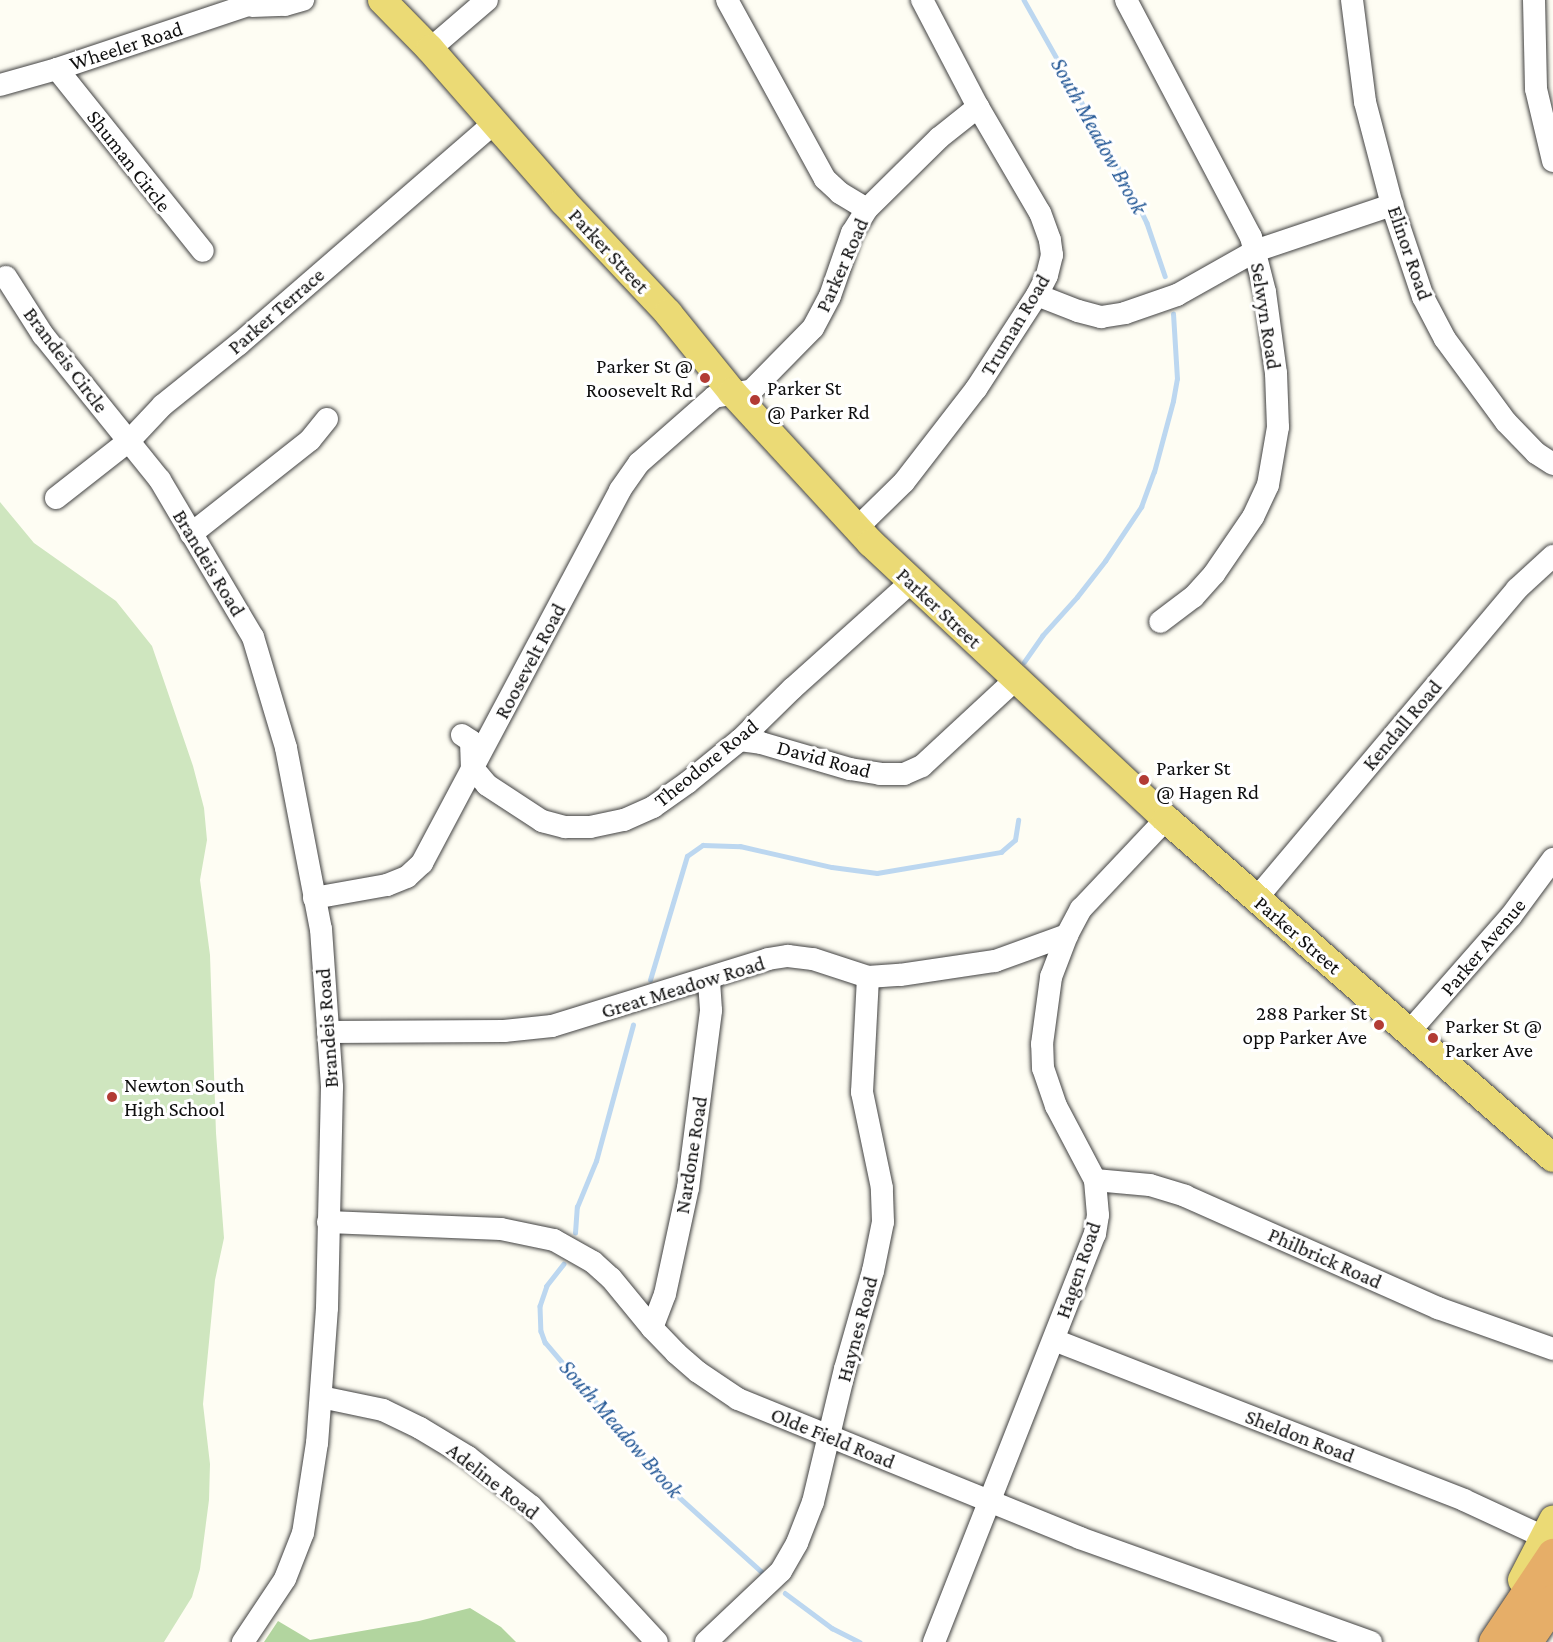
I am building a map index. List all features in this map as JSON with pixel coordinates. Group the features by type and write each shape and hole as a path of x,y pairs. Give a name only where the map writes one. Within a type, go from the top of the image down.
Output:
{"highway":[{"path":"1495,1642 1550,1537"},
{"path":"1525,1642 1553,1600"}],"main road":[{"name":"Parker Street","path":"382,0 430,49 563,201 668,314 732,392 856,529 1166,819 1553,1158"},
{"path":"1490,1642 1550,1537"},
{"path":"1532,1642 1553,1618"}],"street":[{"name":"Wheeler Road","path":"0,85 57,69 258,3 285,5 303,0"},
{"path":"430,49 487,0"},
{"path":"727,0 825,179 840,193 867,209"},
{"name":"Truman Road","path":"856,529 904,482 944,432 1037,295 1047,275 1052,255 1050,240 1040,213 978,107 922,0"},
{"name":"Selwyn Road","path":"1126,0 1251,237 1265,291 1276,373 1278,427 1268,485 1253,517 1214,574 1193,597 1160,622"},
{"name":"Elinor Road","path":"1352,0 1365,102 1392,205 1424,297 1444,339 1506,422 1536,453 1553,464"},
{"path":"1534,0 1536,89 1553,161"},
{"name":"Shuman Circle","path":"57,69 203,251"},
{"name":"Parker Road","path":"732,392 752,390 813,328 830,296 852,232 867,209 939,138 978,107"},
{"name":"Parker Terrace","path":"56,498 130,440 163,405 239,345 495,122"},
{"path":"1037,295 1078,311 1101,317 1125,313 1177,296 1255,251 1392,205"},
{"name":"Brandeis Circle","path":"6,277 43,335 130,440"},
{"name":"Roosevelt Road","path":"314,898 387,885 407,877 422,863 620,490 639,463 714,397 732,392"},
{"path":"191,534 310,440 327,419"},
{"name":"Brandeis Road","path":"130,440 159,480 253,637 286,748 321,929 332,1087 321,1397 309,1504 303,1533 285,1579 243,1642"},
{"name":"Kendall Road","path":"1256,899 1517,589 1553,556"},
{"name":"Theodore Road","path":"472,767 498,794 542,821 565,827 590,827 624,820 652,807 687,783 740,740 793,687 911,582"},
{"name":"David Road","path":"740,740 761,743 850,769 880,774 904,774 922,766 1016,680"},
{"path":"462,735 471,741 472,767"},
{"name":"Hagen Road","path":"934,1642 1095,1234 1098,1215 1095,1180 1056,1106 1043,1068 1042,1044 1051,977 1067,935 1081,909 1166,819"},
{"name":"Parker Avenue","path":"1409,1032 1511,916 1553,859"},
{"name":"Great Meadow Road","path":"328,1032 504,1031 552,1026 743,966 788,956 813,959 868,977 955,969 995,961 1067,935"},
{"name":"Haynes Road","path":"706,1642 781,1571 797,1544 813,1502 845,1369 873,1271 883,1222 882,1188 862,1092 868,977"},
{"name":"Nardone Road","path":"652,1328 665,1294 688,1188 711,1010 709,978"},
{"name":"Philbrick Road","path":"1095,1180 1150,1185 1185,1196 1428,1304 1553,1349"},
{"name":"Olde Field Road","path":"328,1222 501,1229 554,1240 592,1262 611,1278 652,1328 698,1372 738,1399 988,1502 1110,1549 1371,1642"},
{"name":"Sheldon Road","path":"1054,1340 1464,1500 1550,1537"},
{"name":"Adeline Road","path":"321,1397 342,1399 382,1410 420,1428 468,1457 531,1506 657,1642"}],"green space":[{"name":"Newton South High School","path":"0,502 34,543 116,601 152,646 193,766 204,808 207,840 200,880 210,955 216,1133 224,1238 215,1280 203,1404 210,1464 209,1500 200,1569 192,1597 164,1642 0,1642"},
{"path":"470,1608 501,1627 516,1642 264,1642 278,1621 310,1640 419,1621"}],"waterway":[{"name":"South Meadow Brook","path":"1024,0 1129,186 1147,223 1165,276"},
{"name":"South Meadow Brook","path":"1024,662 1042,636 1105,561 1141,507 1154,472 1177,379 1173,314"},
{"name":"South Meadow Brook","path":"650,980 687,856 703,845 740,846 832,867 877,873 1001,852 1015,840 1018,820"},
{"name":"South Meadow Brook","path":"575,1233 577,1207 596,1161 633,1025"},
{"name":"South Meadow Brook","path":"564,1264 547,1286 540,1306 541,1331 545,1342 669,1488 761,1571"},
{"name":"South Meadow Brook","path":"785,1593 832,1628 860,1642"}],"place":[{"name":"Parker St @ Roosevelt Rd","path":"705,378"},
{"name":"Parker St @ Parker Rd","path":"755,400"},
{"name":"Parker St @ Hagen Rd","path":"1144,780"},
{"name":"288 Parker St opp Parker Ave","path":"1379,1025"},
{"name":"Parker St @ Parker Ave","path":"1433,1038"},
{"name":"Newton South High School","path":"112,1097"}]}
